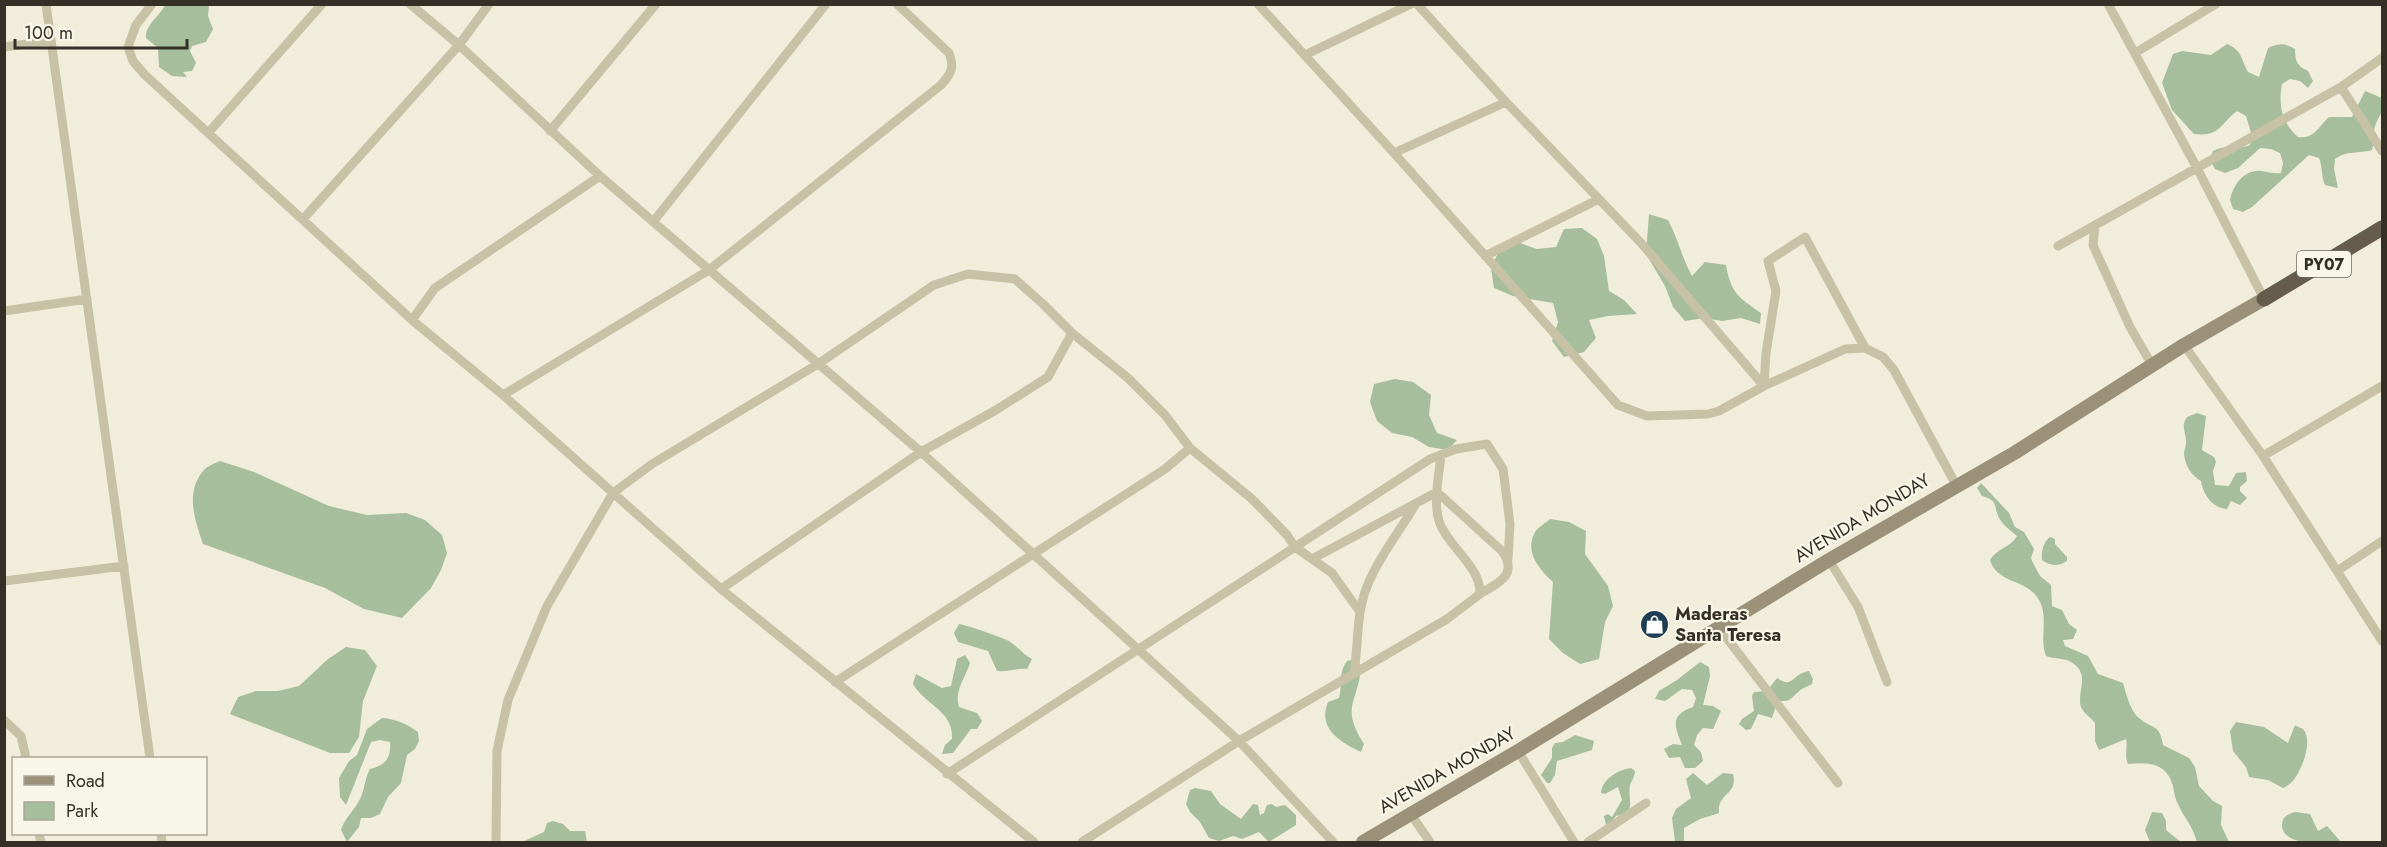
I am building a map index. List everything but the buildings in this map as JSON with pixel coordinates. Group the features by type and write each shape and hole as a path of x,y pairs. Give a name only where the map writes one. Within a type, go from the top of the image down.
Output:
{"highway":[{"name":"AVENIDA MONDAY","path":"2264,299 2382,228"}],"main road":[{"name":"AVENIDA MONDAY","path":"1363,843 1410,813 1518,751 1829,560 2016,452 2184,345 2264,299"}],"street":[{"path":"46,4 150,757"},
{"path":"152,4 136,25 128,47 133,61 145,75 304,218 411,320 503,396 721,589 1034,843"},
{"path":"209,132 322,4"},
{"path":"410,4 459,45 600,176 921,452 1239,741 1333,843"},
{"path":"304,218 459,45 489,4"},
{"path":"550,131 656,4"},
{"path":"653,222 826,4"},
{"path":"503,396 709,270 941,85 951,74 954,63 949,53 897,4"},
{"path":"1258,4 1618,405 1647,416 1708,414 1719,411 1764,386 1845,349 1865,348 1883,357 1894,370 1956,485"},
{"path":"1305,56 1411,4"},
{"path":"1417,4 1506,102 1642,244 1764,386"},
{"path":"2108,4 2197,168 2264,299"},
{"path":"2135,53 2216,4"},
{"path":"4,47 51,41"},
{"path":"2058,246 2341,87 2382,58"},
{"path":"2341,87 2382,150"},
{"path":"1394,153 1506,102"},
{"path":"411,320 435,288 600,176"},
{"path":"1485,256 1599,199"},
{"path":"2095,225 2093,245 2130,327 2152,365"},
{"path":"1764,386 1766,353 1776,291 1768,261 1805,237 1865,348"},
{"path":"496,843 497,751 508,700 547,606 613,493 652,464 818,364 934,285 968,274 1015,279 1072,333 1128,378 1165,415 1190,448 1252,499 1287,535 1295,547 1332,573 1360,612"},
{"path":"4,311 87,300"},
{"path":"721,589 921,452 996,410 1048,377 1072,333"},
{"path":"2184,345 2263,456 2382,641"},
{"path":"2263,456 2382,386"},
{"path":"947,774 1430,459 1455,449 1487,444 1503,469 1510,524 1508,573 1503,580 1480,594 1448,619 1239,741 1082,843"},
{"path":"835,682 1165,469 1190,448"},
{"path":"1441,455 1437,492 1439,523 1478,579 1480,594"},
{"path":"1312,559 1437,492"},
{"path":"1437,492 1508,559"},
{"path":"1354,674 1359,644 1360,612 1378,564 1416,504"},
{"path":"2337,571 2382,541"},
{"path":"1829,560 1858,607 1887,682"},
{"path":"4,581 124,566"},
{"path":"1719,628 1838,783"},
{"path":"4,720 21,736 26,757"},
{"path":"1518,751 1574,843"},
{"path":"1588,843 1646,803"},
{"path":"1410,813 1430,843"}],"green space":[{"path":"165,5 209,5 208,16 213,29 206,42 192,46 190,51 196,63 192,71 183,72 187,77 172,76 159,67 158,48 146,38 150,25"},
{"path":"2227,44 2238,52 2248,72 2259,77 2268,48 2282,44 2295,49 2297,63 2308,71 2313,81 2308,88 2300,81 2290,79 2282,84 2282,113 2288,126 2298,137 2316,132 2329,117 2352,117 2365,91 2382,98 2382,110 2374,129 2372,150 2348,153 2335,159 2334,169 2338,188 2325,185 2319,158 2309,155 2252,207 2243,212 2233,209 2231,194 2240,179 2256,171 2281,173 2283,163 2280,153 2260,148 2238,168 2225,173 2215,169 2210,160 2213,151 2250,145 2252,136 2246,116 2237,111 2214,132 2194,134 2172,110 2162,83 2173,54 2182,51 2211,55"},
{"path":"1649,214 1668,220 1692,276 1705,262 1726,265 1730,282 1737,294 1761,313 1760,324 1741,318 1722,321 1704,318 1685,321 1673,307 1665,286 1646,254"},
{"path":"1582,228 1597,239 1604,256 1609,291 1624,300 1637,314 1589,320 1596,338 1584,352 1564,357 1552,341 1558,322 1553,303 1513,296 1494,288 1491,268 1500,249 1520,243 1537,249 1556,247 1564,229"},
{"path":"1395,379 1413,382 1431,395 1429,415 1437,433 1457,440 1448,450 1429,447 1412,437 1392,433 1377,421 1370,402 1374,384"},
{"path":"2197,413 2206,416 2202,450 2214,457 2216,462 2213,471 2215,485 2229,486 2236,473 2246,472 2247,481 2240,487 2240,491 2247,498 2240,505 2231,501 2227,509 2217,506 2206,495 2201,481 2187,466 2184,454 2186,442 2184,423 2187,417"},
{"path":"220,461 254,472 329,506 367,515 406,513 425,520 442,535 447,553 441,570 431,588 402,618 364,609 325,588 203,544 193,507 194,488 205,469"},
{"path":"1981,483 2009,513 2015,527 2024,532 2034,549 2031,558 2033,563 2040,576 2051,585 2052,606 2062,610 2069,624 2077,630 2073,639 2063,640 2065,646 2088,656 2098,674 2123,683 2136,715 2160,733 2163,745 2189,758 2195,767 2199,786 2213,801 2222,806 2221,825 2229,842 2197,842 2177,802 2170,778 2156,766 2143,763 2128,764 2126,739 2099,750 2095,741 2095,723 2083,711 2080,703 2082,678 2080,672 2069,661 2046,656 2043,642 2043,614 2039,600 2028,588 1999,573 1990,560 2017,536 2001,521 1995,504 1982,496 1977,488"},
{"path":"1550,519 1569,522 1586,531 1585,554 1608,586 1613,606 1605,622 1599,659 1580,664 1563,653 1549,639 1553,582 1538,566 1531,546 1535,532"},
{"path":"2050,537 2055,539 2055,544 2067,557 2067,561 2054,565 2042,560 2043,548"},
{"path":"959,624 1009,641 1032,659 1027,669 997,671 988,651 958,642 954,633"},
{"path":"346,647 365,650 377,666 363,701 359,737 349,753 330,753 230,714 238,697 256,691 278,691 299,686 328,659"},
{"path":"965,655 970,663 959,690 959,707 977,713 982,721 977,729 971,729 953,753 942,754 945,745 952,739 951,729 944,715 913,684 916,674 942,688 951,686 957,659"},
{"path":"1356,659 1361,667 1352,713 1353,721 1364,744 1361,752 1346,744 1333,733 1328,727 1325,711 1328,702 1339,698 1344,666 1347,661"},
{"path":"1700,662 1709,667 1710,676 1703,705 1713,706 1721,711 1713,729 1703,728 1697,735 1694,745 1701,752 1703,761 1695,768 1685,768 1680,757 1669,758 1664,749 1673,744 1682,745 1677,733 1677,718 1685,710 1693,707 1696,698 1692,690 1682,689 1665,701 1655,699 1659,691"},
{"path":"1809,671 1813,679 1812,684 1788,701 1774,699 1775,709 1772,718 1758,714 1751,729 1746,730 1739,724 1742,719 1754,711 1752,696 1754,692 1767,691 1777,678 1790,682 1798,675"},
{"path":"382,718 397,721 414,729 418,732 419,741 415,749 407,755 401,783 388,797 380,814 371,818 361,818 359,827 347,842 341,830 343,825 361,797 370,769 384,763 388,757 390,742 380,740 371,742 346,805 340,797 339,778 349,761 357,755 367,729"},
{"path":"2236,722 2264,727 2288,743 2295,725 2303,729 2307,739 2306,752 2299,771 2291,783 2283,788 2268,780 2249,777 2246,767 2233,751 2230,731"},
{"path":"1575,735 1594,741 1592,750 1557,761 1555,775 1550,783 1547,783 1541,775 1552,758 1552,748 1555,743 1563,742"},
{"path":"1631,768 1635,771 1629,791 1629,809 1606,825 1604,816 1608,814 1612,817 1622,800 1618,787 1605,794 1601,793 1604,783 1621,771"},
{"path":"1693,773 1707,785 1723,773 1733,774 1733,786 1721,801 1719,813 1700,819 1684,828 1684,842 1675,842 1672,818 1676,809 1691,798 1686,779"},
{"path":"1195,788 1211,791 1220,804 1241,819 1253,804 1258,805 1260,815 1264,813 1267,805 1272,804 1276,807 1285,805 1296,815 1296,825 1269,842 1259,832 1242,839 1233,836 1219,841 1209,838 1186,804 1190,790"},
{"path":"2152,812 2162,813 2166,821 2166,830 2181,842 2150,842 2145,830"},
{"path":"2295,812 2310,814 2318,831 2327,826 2341,842 2306,842 2289,837 2284,832 2282,822 2286,816"},
{"path":"553,821 563,824 570,831 585,831 587,842 522,842 544,832 547,823"}],"place":[{"name":"Maderas Santa Teresa","path":"1654,624"}]}
